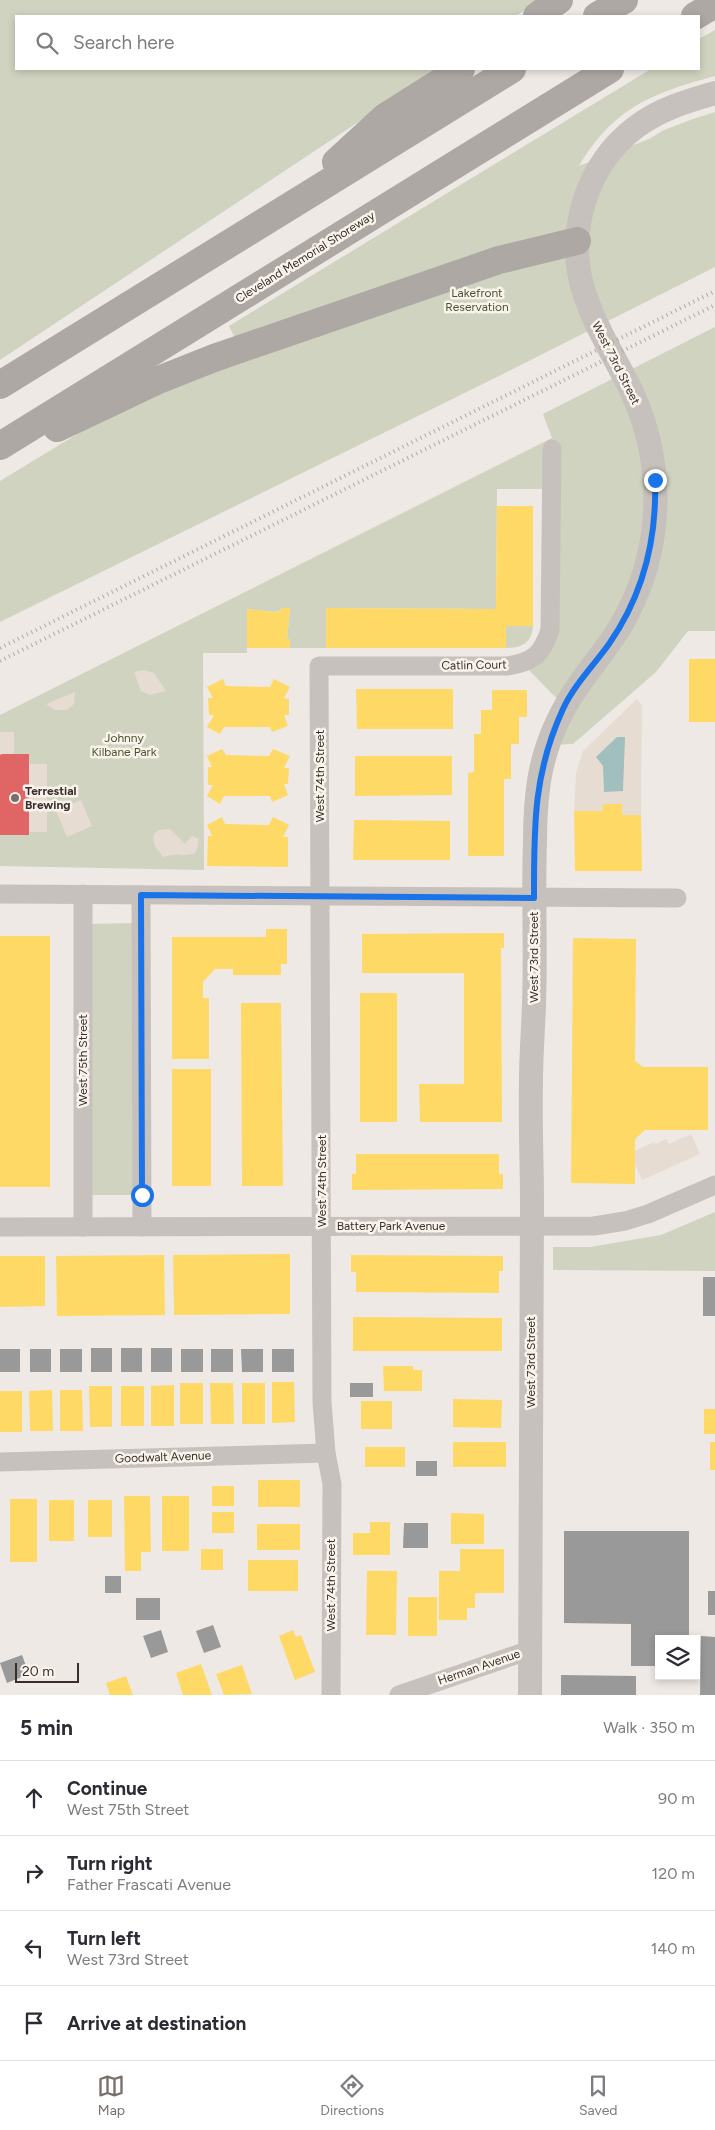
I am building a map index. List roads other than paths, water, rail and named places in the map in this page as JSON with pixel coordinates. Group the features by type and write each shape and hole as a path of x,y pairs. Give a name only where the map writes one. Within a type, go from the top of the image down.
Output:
{"highway":[{"path":"538,15 559,0"},
{"path":"599,15 624,0"},
{"path":"697,15 715,4"},
{"path":"288,206 385,118 459,70"},
{"path":"0,385 510,70"},
{"name":"Cleveland Memorial Shoreway","path":"0,446 608,70"},
{"path":"0,455 156,381 214,358 499,260 577,241"}],"street":[{"name":"West 73rd Street","path":"530,1695 531,1083 535,982 536,805 541,770 548,745 564,706 621,625 633,602 648,559 655,518 655,480 645,428 630,389 599,332 588,303 579,272 577,241 584,203 591,182 604,161 620,142 637,127 661,112 715,93"},
{"name":"Catlin Court","path":"319,666 508,666 522,664 534,658 545,646 550,630 552,449"},
{"name":"West 74th Street","path":"319,666 322,1392 326,1453 332,1484 331,1695"},
{"path":"0,894 677,898"},
{"name":"West 75th Street","path":"83,894 84,1227"},
{"path":"141,895 142,1227"},
{"name":"Battery Park Avenue","path":"0,1227 594,1226 625,1221 648,1214 715,1185"},
{"name":"Goodwalt Avenue","path":"0,1462 326,1453"},
{"name":"Herman Avenue","path":"399,1695 530,1650"}],"water":[{"path":"617,737 625,737 623,791 604,792 603,766 596,757"}],"railway":[{"path":"0,648 715,291"},
{"path":"0,661 715,305"}],"place":[{"name":"Terrestial Brewing","path":"15,798"}],"park label":[{"name":"Lakefront Reservation","path":"477,300"},
{"name":"Johnny Kilbane Park","path":"124,745"}]}
